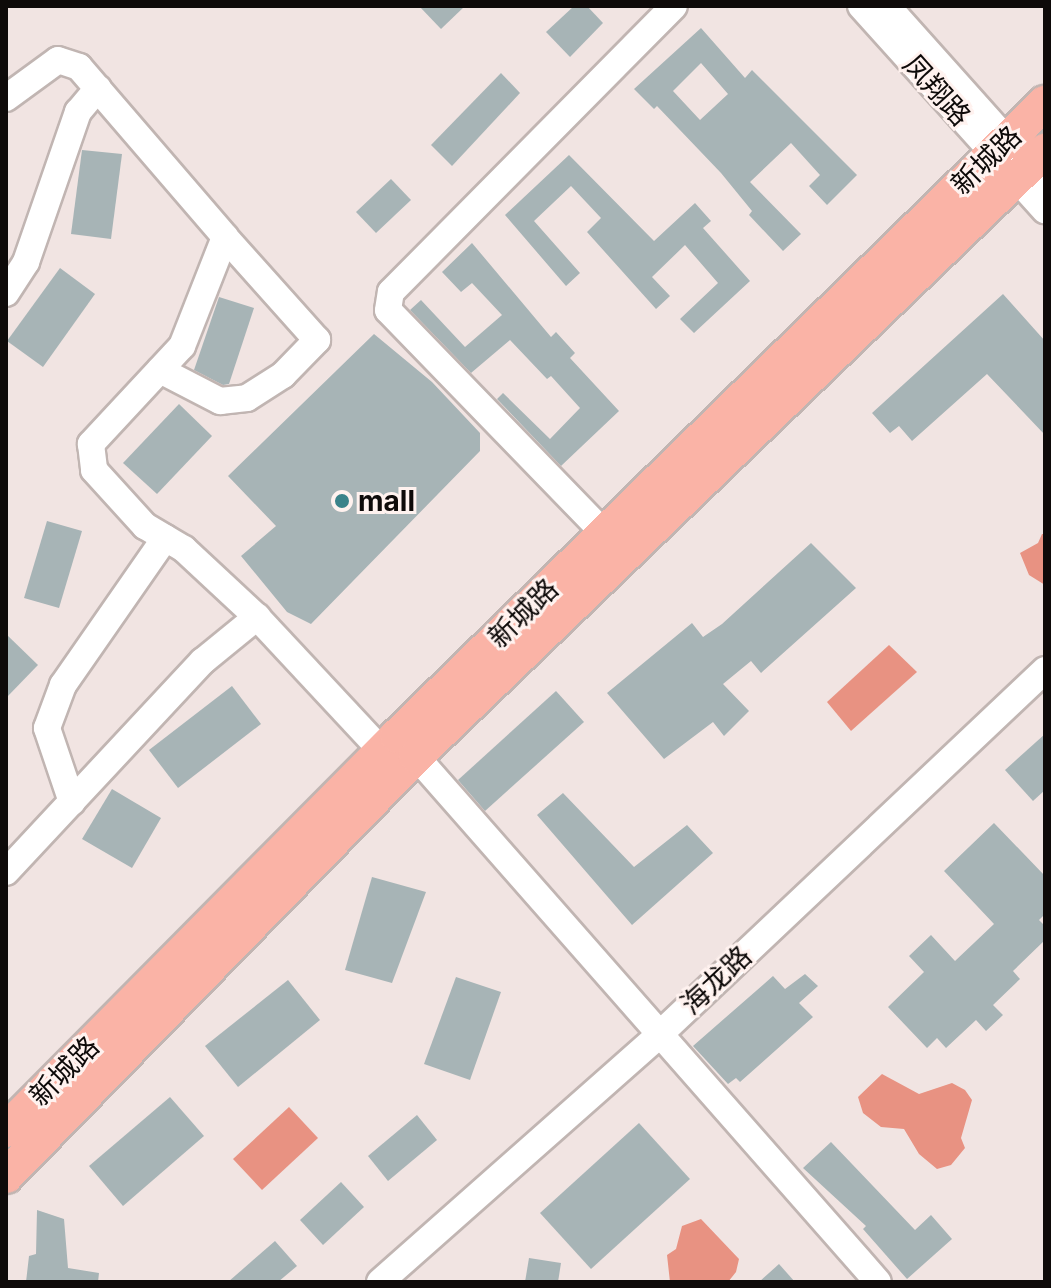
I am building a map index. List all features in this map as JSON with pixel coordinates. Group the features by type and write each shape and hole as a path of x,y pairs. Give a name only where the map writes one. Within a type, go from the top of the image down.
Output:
{"main road":[{"name":"新城路","path":"6,1176 398,748 604,533 1045,103"},
{"name":"新城路","path":"6,1130 398,748 1034,169"}],"street":[{"path":"604,533 388,310 391,292 674,6"},
{"name":"凤翔路","path":"861,6 1000,145 1034,169 1045,210"},
{"name":"凤翔路","path":"887,6 1000,145"},
{"path":"6,98 58,60 79,67 317,340 283,375 247,398 220,401 160,370"},
{"path":"6,293 26,262 78,112 98,88"},
{"path":"225,237 182,346 91,444 94,470 145,526 165,538 257,617 398,748 660,1034 878,1282"},
{"path":"72,802 47,728 63,685 165,538"},
{"path":"6,872 203,661 257,617"},
{"name":"海龙路","path":"380,1282 660,1034 1045,670"}],"shaded area":[{"path":"1045,534 1045,585 1029,575 1020,553 1038,543"},
{"path":"889,645 917,672 851,731 827,702"},
{"path":"882,1074 919,1094 952,1083 965,1090 972,1100 961,1138 965,1148 951,1165 937,1169 919,1154 904,1129 881,1127 863,1113 858,1097"},
{"path":"289,1107 318,1138 262,1190 233,1159"},
{"path":"701,1219 739,1259 736,1272 728,1282 670,1282 667,1255 676,1249 682,1226"}],"building":[{"path":"419,6 465,6 441,29"},
{"path":"574,6 587,6 603,23 570,57 546,32"},
{"path":"701,28 745,78 752,70 857,175 827,205 809,186 820,175 791,143 750,182 801,234 783,251 749,215 752,211 721,173 657,106 654,109 634,89","holes":["701,63 728,94 700,120 673,91"]},
{"path":"501,73 520,93 452,166 431,145"},
{"path":"82,150 122,154 111,239 71,234"},
{"path":"569,155 654,241 695,203 711,221 703,228 750,281 694,333 680,319 718,283 685,245 652,277 670,296 656,309 587,232 601,218 571,186 534,221 580,273 566,286 505,215"},
{"path":"391,179 411,200 376,233 356,212"},
{"path":"472,243 551,337 556,332 575,353 570,358 619,411 561,466 497,399 503,393 550,439 580,408 551,376 547,379 510,340 471,373 410,310 421,300 465,347 502,315 472,283 461,292 442,272"},
{"path":"60,268 95,294 43,367 7,341"},
{"path":"1003,294 1045,341 1045,435 987,374 912,441 899,426 890,433 872,413"},
{"path":"219,297 254,308 229,384 223,385 194,370"},
{"name":"mall","path":"374,334 432,382 480,433 480,451 311,624 287,612 241,556 276,526 228,476"},
{"path":"179,404 212,436 157,494 123,463"},
{"path":"47,521 82,531 59,608 24,598"},
{"path":"811,543 856,588 761,673 751,661 723,684 749,711 724,736 713,722 664,759 607,693 692,623 703,637 722,624"},
{"path":"6,634 38,665 6,698"},
{"path":"232,686 261,724 178,788 149,750"},
{"path":"556,691 584,722 485,811 458,780"},
{"path":"1045,734 1045,790 1033,801 1005,770"},
{"path":"112,789 161,818 132,868 82,839"},
{"path":"563,793 634,867 687,825 713,853 632,925 537,815"},
{"path":"994,823 1045,876 1045,914 1039,920 1045,926 1045,940 1013,971 1020,979 993,1005 1003,1015 986,1031 976,1020 946,1048 937,1038 927,1048 888,1007 924,972 909,956 931,935 955,961 994,924 944,871"},
{"path":"372,877 426,892 392,983 345,970"},
{"path":"805,974 818,986 799,1003 813,1017 740,1082 736,1078 728,1084 693,1046 773,976 785,989"},
{"path":"456,977 501,992 470,1080 424,1064"},
{"path":"288,980 320,1020 238,1087 205,1046"},
{"path":"170,1097 204,1136 123,1206 89,1166"},
{"path":"417,1115 437,1140 388,1181 368,1156"},
{"path":"639,1123 690,1179 591,1269 540,1213"},
{"path":"831,1142 915,1230 931,1215 952,1239 907,1279 863,1229 866,1226 803,1168"},
{"path":"341,1182 364,1207 323,1245 300,1220"},
{"path":"37,1210 64,1219 68,1268 99,1273 98,1282 26,1282 29,1256 36,1254"},
{"path":"275,1241 297,1266 278,1282 228,1282"},
{"path":"529,1258 561,1263 558,1282 525,1282"},
{"path":"779,1264 795,1282 759,1282"}],"place":[{"name":"mall","path":"342,501"}]}
